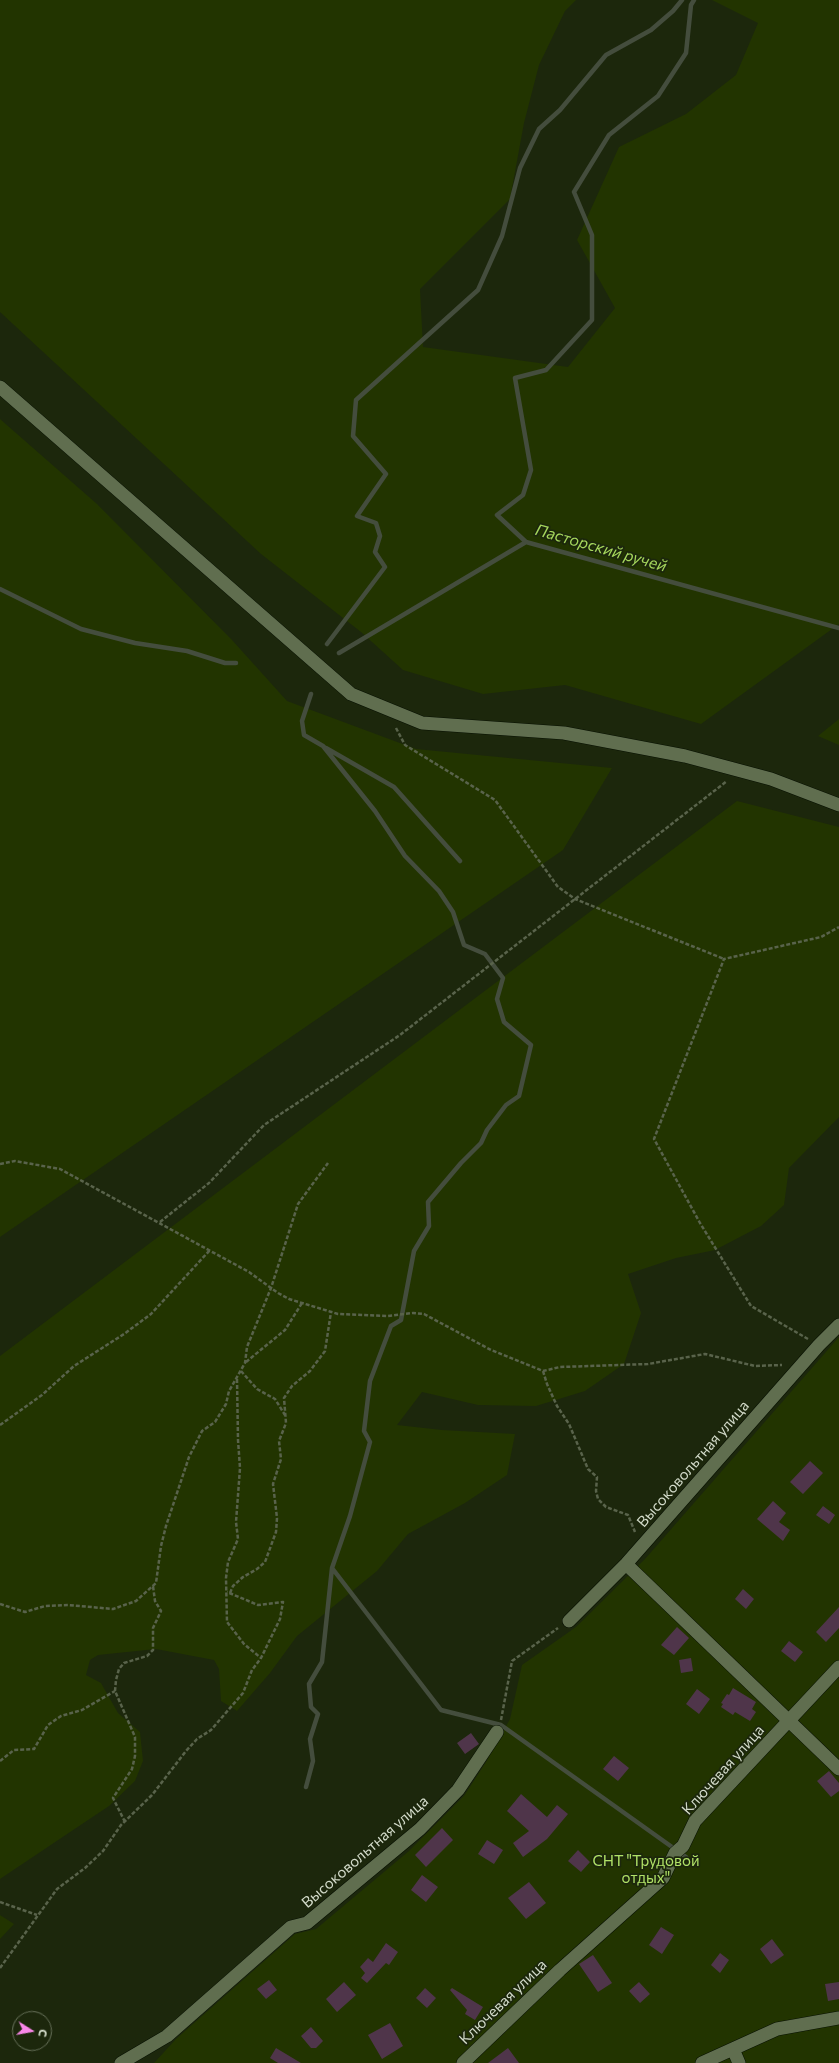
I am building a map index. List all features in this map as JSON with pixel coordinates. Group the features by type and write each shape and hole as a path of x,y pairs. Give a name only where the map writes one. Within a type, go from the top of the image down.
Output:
{"street":[{"path":"0,387 351,694 422,723 564,733 685,756 771,778 839,805"},
{"name":"Высоковольтная улица","path":"569,1621 626,1564 819,1345 839,1325"},
{"path":"626,1564 839,1769"},
{"name":"Ключевая улица","path":"463,2063 560,1970 663,1878 695,1821 839,1667"},
{"name":"Высоковольтная улица","path":"121,2063 167,2036 291,1927 307,1923 420,1829 458,1790 499,1726"},
{"path":"702,2063 777,2030 839,2018"},
{"path":"733,2049 739,2063"}],"path":[{"path":"386,709 405,745 495,800 558,887 575,899 724,959 821,937 839,927"},
{"path":"160,1222 209,1183 264,1125 400,1035 740,770"},
{"path":"724,959 654,1140 700,1223 751,1306 819,1345"},
{"path":"0,1164 15,1161 60,1169 160,1222 249,1272 271,1288 302,1303 338,1314 388,1316 413,1313 424,1314 491,1350 544,1371 560,1367 648,1364 705,1354 756,1366 802,1365"},
{"path":"245,1363 247,1347 271,1288 298,1204 328,1163"},
{"path":"0,1425 42,1395 74,1366 124,1334 151,1314 210,1250"},
{"path":"0,1604 25,1612 45,1606 68,1605 113,1609 136,1601 153,1586 156,1583 161,1546 166,1526 186,1463 202,1431 215,1422 226,1404 228,1391 245,1363 255,1353 270,1344 285,1330 302,1303"},
{"path":"229,1592 243,1577 257,1569 265,1562 276,1532 277,1518 273,1484 281,1459 279,1441 286,1423 284,1398 292,1386 310,1371 325,1351 331,1312"},
{"path":"241,1371 257,1390 275,1399 285,1415"},
{"path":"544,1371 549,1389 557,1406 569,1424 588,1469 597,1477 596,1491 598,1499 606,1507 628,1516 641,1547"},
{"path":"236,1379 240,1468 236,1522 238,1539 228,1562 229,1592 227,1622 244,1644 261,1658"},
{"path":"125,1822 113,1798 132,1768 135,1756 135,1737 115,1691 119,1669 124,1663 147,1656 153,1650 153,1628 161,1611 155,1601 153,1586"},
{"path":"0,1968 36,1916 57,1889 85,1868 103,1851 125,1822 152,1795 186,1751 197,1739 211,1730 223,1715 238,1701 252,1670 261,1658 280,1619 283,1602 258,1605 229,1592"},
{"path":"499,1726 512,1661 569,1621"},
{"path":"0,1761 14,1750 34,1749 48,1725 61,1716 82,1710 115,1691"},
{"path":"0,1902 36,1916"}],"green space":[{"path":"0,0 576,0 565,11 539,65 524,123 510,199 420,289 423,347 568,367 615,308 577,240 619,147 686,114 736,75 758,23 712,0 839,0 839,624 701,724 565,685 483,694 403,670 361,632 261,554 0,312"},
{"path":"0,419 97,504 232,640 287,701 416,749 612,768 563,850 0,1237"},
{"path":"839,719 839,745 818,736"},
{"path":"737,801 839,827 839,1117 789,1168 784,1205 761,1226 715,1250 676,1258 628,1274 641,1313 624,1364 585,1391 536,1406 478,1405 422,1392 397,1425 442,1430 515,1434 507,1475 465,1503 408,1534 377,1571 297,1636 270,1673 237,1711 221,1701 219,1669 214,1660 156,1649 98,1655 90,1660 86,1675 101,1683 118,1713 140,1732 143,1761 135,1781 109,1806 0,1879 0,1356"},
{"name":"СНТ \"Трудовой отдых\"","path":"839,1337 839,2063 154,2063 176,2039 295,1934 316,1929 409,1851 464,1796 486,1762 510,1719 522,1665 576,1627 645,1559"},
{"path":"0,1915 14,1924 0,1939"}],"building":[{"path":"810,1461 823,1473 803,1494 790,1482"},
{"path":"773,1501 786,1513 779,1522 790,1530 783,1541 757,1519"},
{"path":"823,1506 835,1515 829,1524 816,1515"},
{"path":"743,1589 754,1599 746,1609 735,1599"},
{"path":"839,1607 839,1628 826,1642 816,1632"},
{"path":"677,1627 689,1638 674,1655 661,1645"},
{"path":"789,1641 803,1652 795,1662 781,1651"},
{"path":"691,1658 693,1671 681,1673 679,1660"},
{"path":"733,1688 756,1702 752,1709 756,1712 750,1721 735,1712 733,1715 721,1707 723,1704 721,1703 727,1694 729,1695"},
{"path":"697,1689 710,1699 699,1714 686,1704"},
{"path":"471,1733 479,1744 465,1754 457,1743"},
{"path":"614,1756 629,1768 618,1781 603,1769"},
{"path":"829,1771 839,1783 839,1791 831,1797 817,1781"},
{"path":"521,1794 547,1817 557,1805 568,1814 547,1839 523,1857 513,1843 529,1831 507,1811"},
{"path":"442,1828 453,1840 426,1867 415,1855"},
{"path":"487,1840 503,1850 494,1864 478,1854"},
{"path":"578,1850 590,1862 581,1872 568,1861"},
{"path":"422,1875 438,1887 426,1902 411,1890"},
{"path":"529,1882 546,1903 526,1919 508,1898"},
{"path":"661,1927 674,1935 662,1954 649,1945"},
{"path":"772,1939 784,1955 771,1964 760,1949"},
{"path":"386,1943 398,1952 389,1965 386,1963 367,1983 361,1978 365,1973 360,1967 368,1958 373,1962"},
{"path":"720,1953 729,1960 720,1973 711,1965"},
{"path":"593,1955 612,1983 598,1992 579,1964"},
{"path":"269,1980 277,1990 266,1999 257,1989"},
{"path":"344,1982 356,1995 337,2012 326,1999"},
{"path":"639,1982 650,1994 640,2003 629,1991"},
{"path":"839,1982 839,1999 828,2001 825,1984"},
{"path":"425,1988 436,1998 427,2008 416,1998"},
{"path":"452,1988 483,2007 475,2020 465,2014 467,2010 450,1990"},
{"path":"390,2023 403,2046 382,2059 368,2035"},
{"path":"311,2027 323,2041 316,2048 311,2048 301,2036"},
{"path":"276,2048 301,2063 278,2063 270,2058"},
{"path":"508,2048 519,2063 488,2063"}],"waterway":[{"path":"327,644 385,567 375,552 380,536 376,523 357,516 386,474 353,436 356,400 478,290 502,236 520,168 539,129 560,110 606,55 651,30 673,11 682,0"},
{"name":"Пасторский ручей","path":"694,0 691,5 686,53 658,96 609,135 574,192 592,235 592,320 546,370 515,378 531,470 523,495 497,515 526,542 839,628"},
{"path":"339,653 526,542"},
{"path":"0,589 81,629 135,643 187,651 225,663 236,663"},
{"path":"311,694 302,721 304,735 323,746 375,811 405,856 439,891 453,912 464,945 485,954 503,978 497,999 504,1022 531,1045 519,1096 506,1105 487,1130 481,1143 461,1163 428,1202 429,1226 414,1251 401,1320 391,1326 370,1381 364,1431 370,1442 350,1516 332,1568 441,1710 501,1725 686,1857"},
{"path":"326,748 394,787 460,861"},
{"path":"306,1787 313,1761 310,1739 318,1714 311,1707 309,1684 322,1662 332,1568"}]}
